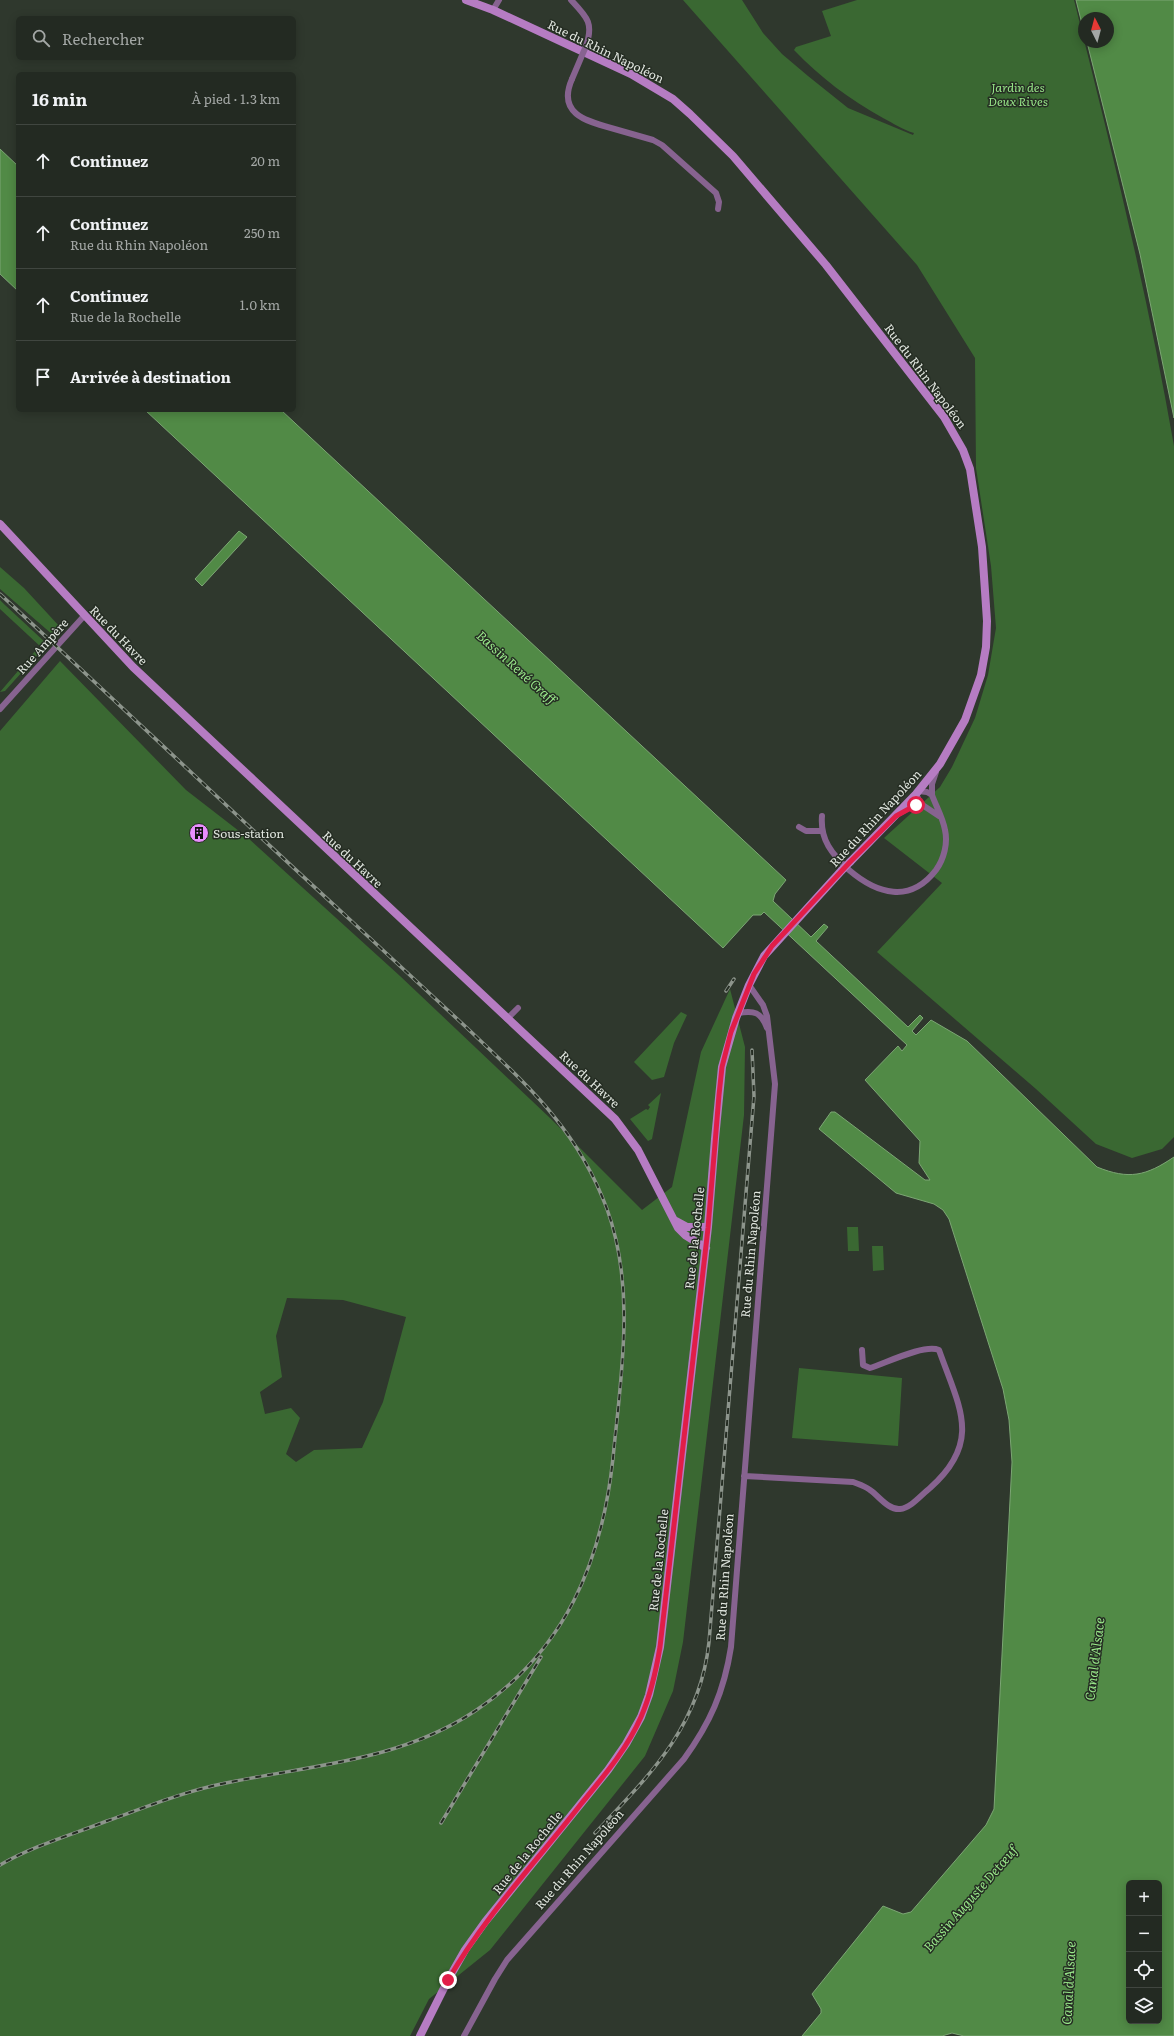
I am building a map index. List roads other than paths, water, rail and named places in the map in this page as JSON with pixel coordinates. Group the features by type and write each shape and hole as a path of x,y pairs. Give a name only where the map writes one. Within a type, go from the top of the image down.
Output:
{"main road":[{"name":"Rue du Rhin Napoléon","path":"466,0 492,10 631,74 674,99 733,156 811,248 909,371 956,435 966,457 972,482 982,547 987,632 982,667 973,700 957,737 940,764 917,793 842,870 764,956 749,984 737,1016"},
{"name":"Rue du Havre","path":"0,524 133,667 624,1130 646,1163 674,1219 685,1235 706,1248"},
{"name":"Rue de la Rochelle","path":"420,2036 465,1950 485,1922 608,1770 636,1727 649,1695 660,1647 706,1248 721,1078 726,1052 737,1016"},
{"path":"674,1219 687,1227 708,1228"}],"street":[{"path":"492,10 499,0"},
{"path":"571,0 582,11 589,22 590,32 586,46 568,87 568,99 576,113 588,122 653,140 662,145 716,193 719,202 718,209"},
{"name":"Rue Ampère","path":"0,709 84,616"},
{"path":"822,816 822,831 824,840 832,852 863,882 882,890 906,891 924,883 941,862 946,838 945,830 932,795 933,780 940,764"},
{"path":"932,795 927,792 917,793 922,804 940,817"},
{"path":"896,816 912,806 922,804"},
{"path":"799,827 806,831 822,831"},
{"name":"Rue du Rhin Napoléon","path":"464,2036 494,1979 507,1960 684,1759 712,1714 722,1689 731,1647 775,1093 775,1072 766,1010 749,984"},
{"path":"507,1019 518,1008"},
{"name":"Rue du Rhin Napoléon","path":"737,1016 749,1011 756,1012 760,1015 769,1033"},
{"path":"744,1476 853,1482 868,1489 890,1506 900,1509 909,1506 952,1466 960,1449 963,1426 939,1350 935,1348 920,1351 870,1368 863,1365 862,1350"}],"water":[{"path":"1076,0 1174,0 1174,418 1140,254 1088,48 1114,48 1114,12 1079,12"},
{"path":"0,149 16,164 16,289 0,274"},
{"path":"147,412 283,412 786,880 775,894 773,901 811,937 824,924 828,927 816,941 908,1027 920,1015 923,1018 912,1031 916,1035 931,1020 967,1041 1097,1167 1119,1174 1137,1174 1155,1168 1174,1157 1174,2036 964,2036 952,2033 942,2036 802,2036 821,2013 821,2009 812,1994 883,1906 903,1914 911,1912 986,1825 994,1809 1012,1462 1009,1420 1003,1389 949,1219 943,1210 934,1204 896,1193 819,1129 831,1112 835,1112 925,1180 930,1180 919,1163 920,1141 865,1080 898,1046 902,1051 907,1045 764,912 761,915 753,915 723,948"},
{"path":"239,531 247,537 202,586 195,579"}],"railway":[{"path":"0,594 467,1028 530,1089 565,1131 595,1180 607,1209 616,1239 624,1301 624,1332 620,1395 608,1496 599,1533 588,1568 574,1601 555,1632 533,1661 506,1687 475,1711 446,1728 417,1741 355,1759 196,1790 52,1841 0,1865"},
{"path":"726,991 734,979"},
{"path":"595,1833 635,1790 669,1747 683,1724 695,1699 704,1672 709,1642 754,1096 752,1050"},
{"path":"441,1823 541,1657"}],"place":[{"name":"Sous-station","path":"199,833"}],"park label":[{"name":"Jardin des Deux Rives","path":"1018,94"}],"water label":[{"name":"Bassin René Graff","path":"517,667"},
{"name":"Canal d'Alsace","path":"1094,1659"},
{"name":"Bassin Auguste Detœuf","path":"970,1898"},
{"name":"Canal d'Alsace","path":"1068,1983"}]}
